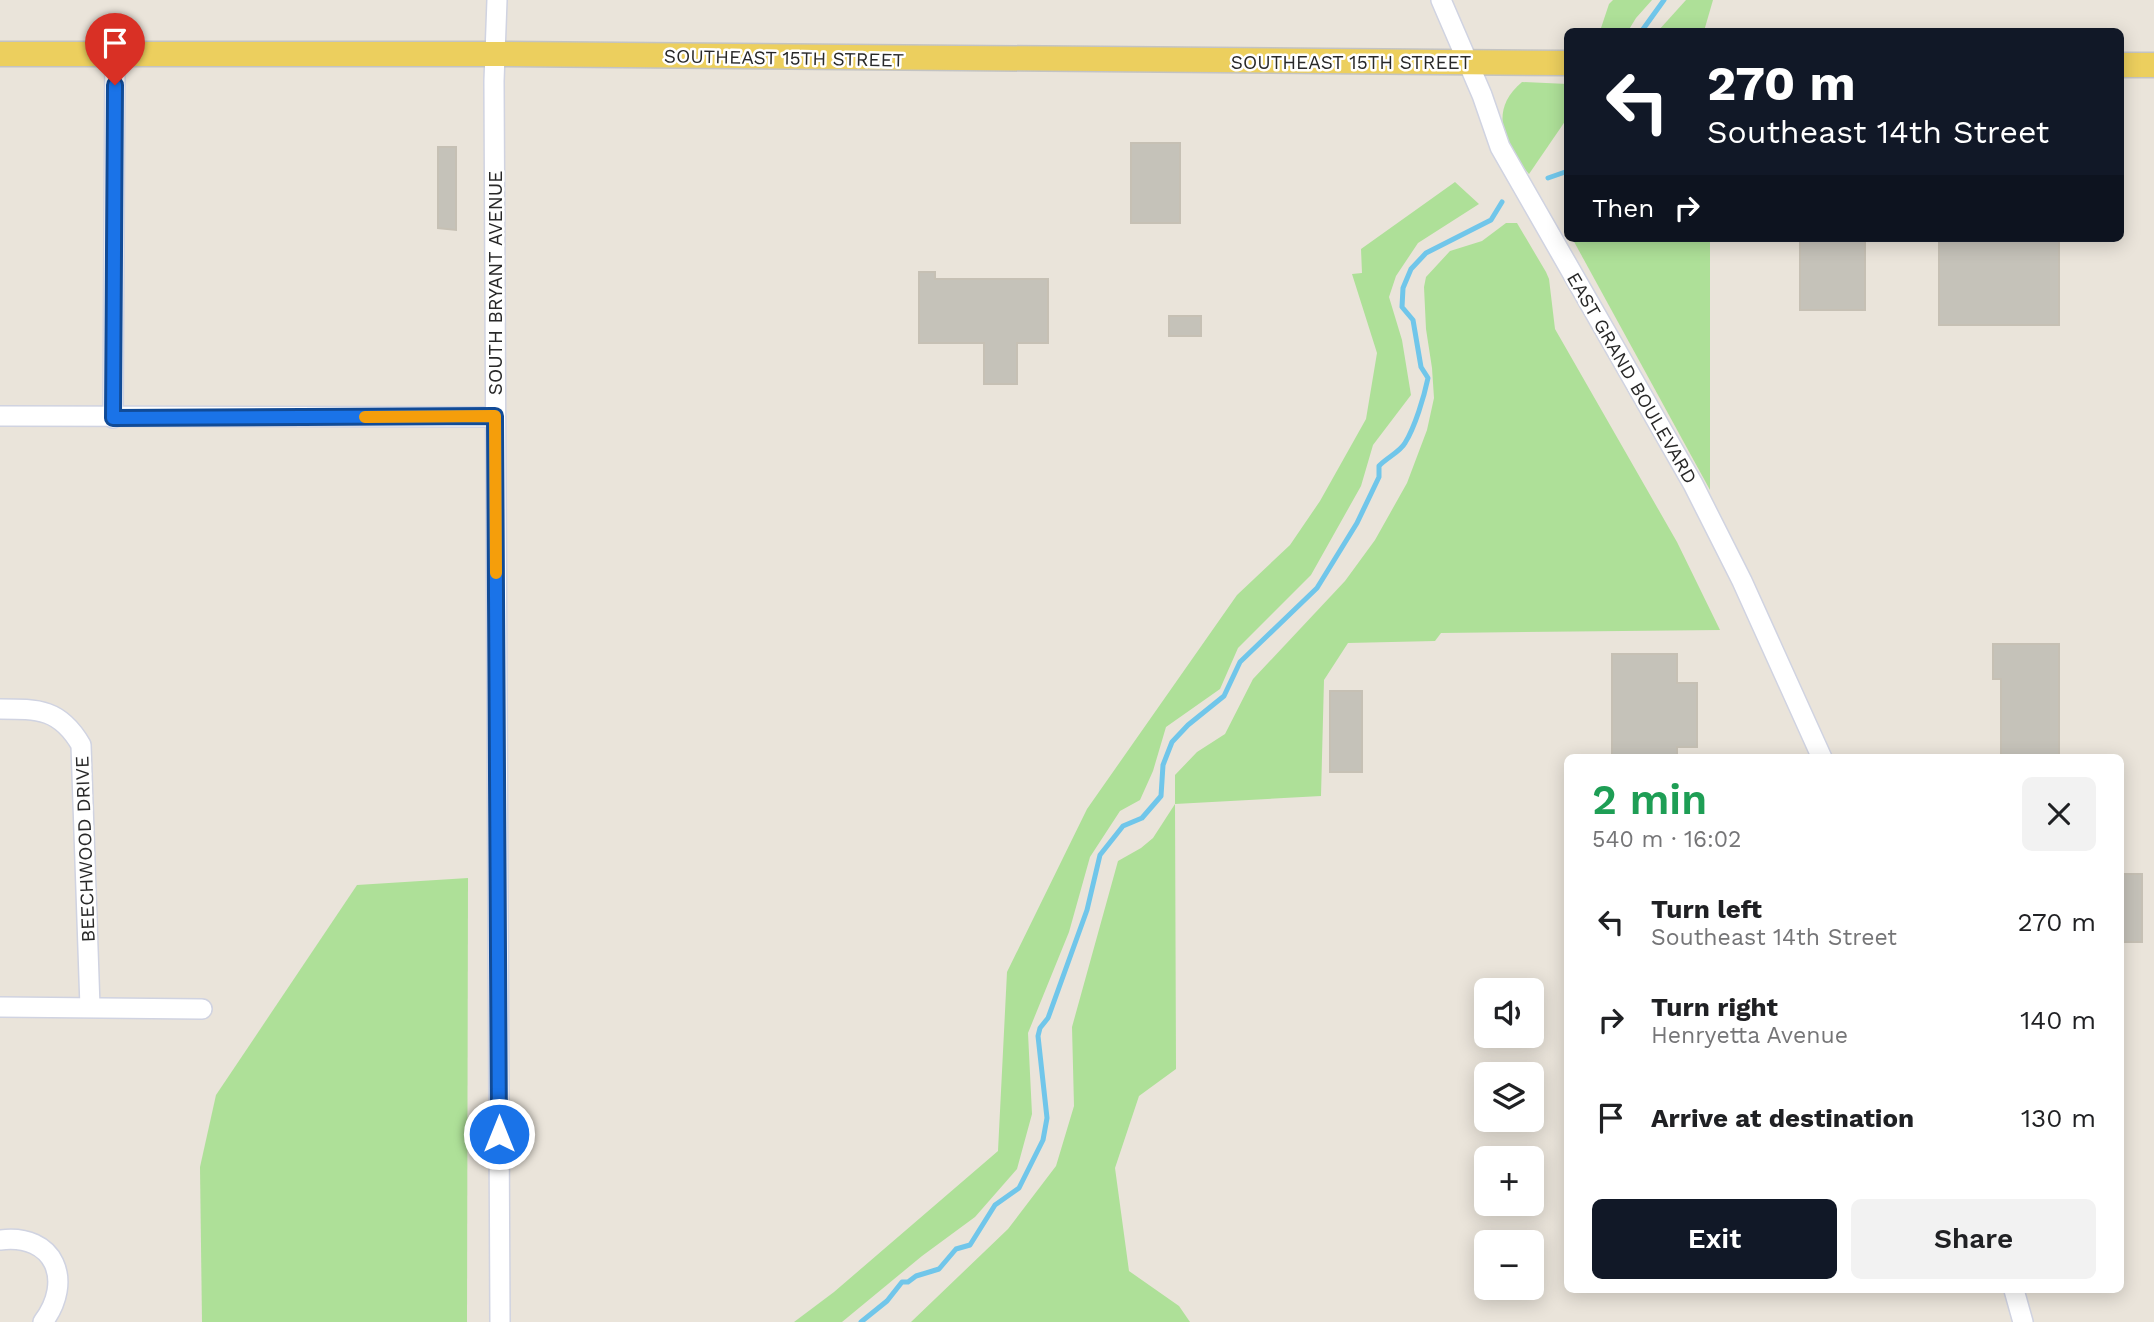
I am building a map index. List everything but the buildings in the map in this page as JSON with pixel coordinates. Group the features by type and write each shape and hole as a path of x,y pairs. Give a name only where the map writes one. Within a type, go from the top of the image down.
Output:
{"main road":[{"name":"SOUTHEAST 15TH STREET","path":"0,54 496,54 1564,62"},
{"path":"2124,65 2154,65"}],"street":[{"name":"SOUTH BRYANT AVENUE","path":"497,0 495,416 500,1322"},
{"name":"EAST GRAND BOULEVARD","path":"1441,0 1469,62 1500,147 1693,484 1742,581 1820,754"},
{"path":"113,418 115,55"},
{"path":"0,416 495,416"},
{"name":"BEECHWOOD DRIVE","path":"0,709 37,709 54,716 73,731 81,745 90,1007"},
{"path":"0,1007 202,1009"},
{"path":"7,1239 39,1245 54,1261 58,1286 50,1313 43,1322"},
{"path":"2015,1293 2023,1322"}],"green space":[{"path":"1613,0 1652,0 1630,28 1601,28 1609,4"},
{"path":"1686,0 1713,0 1705,28 1661,28"},
{"path":"1522,82 1564,84 1564,123 1529,174 1513,152 1503,128 1505,105 1511,93"},
{"path":"1455,182 1479,204 1418,243 1396,276 1389,297 1402,340 1411,395 1373,445 1361,486 1311,575 1238,648 1220,689 1166,727 1153,771 1140,800 1120,811 1090,857 1069,932 1028,1033 1032,1114 1017,1169 975,1217 922,1256 842,1322 794,1322 834,1292 998,1151 1007,972 1087,809 1237,595 1290,545 1320,501 1366,419 1377,353 1352,274 1362,273 1361,249"},
{"path":"1506,223 1517,223 1549,279 1555,329 1677,542 1720,630 1441,633 1435,641 1348,643 1324,680 1321,796 1175,804 1175,775 1197,752 1225,734 1253,679 1345,581 1375,540 1407,483 1427,430 1434,398 1426,329 1426,277 1450,251 1482,241"},
{"path":"1574,242 1710,242 1710,490"},
{"path":"1175,804 1176,1069 1139,1096 1115,1168 1129,1271 1179,1306 1190,1322 911,1322 1008,1229 1056,1166 1074,1106 1072,1027 1118,861 1153,838"},
{"path":"468,878 467,1322 202,1322 200,1167 216,1095 357,885"}],"waterway":[{"path":"1644,28 1664,0"},
{"path":"1548,178 1564,172"},
{"path":"861,1322 887,1301 902,1282 939,1269 956,1249 970,1245 995,1205 1019,1188 1043,1140 1047,1118 1038,1036 1040,1028 1048,1018 1087,910 1100,855 1123,826 1142,818 1161,796 1163,765 1172,742 1188,725 1224,696 1240,662 1317,588 1357,523 1379,477 1379,466 1405,443 1422,403 1428,378 1421,367 1413,320 1402,307 1403,288 1411,269 1426,253 1491,220 1502,202"}],"slow traffic":[{"path":"365,417 495,416 496,573"}],"route":[{"path":"115,85 113,418 495,416 499,1134"}]}
